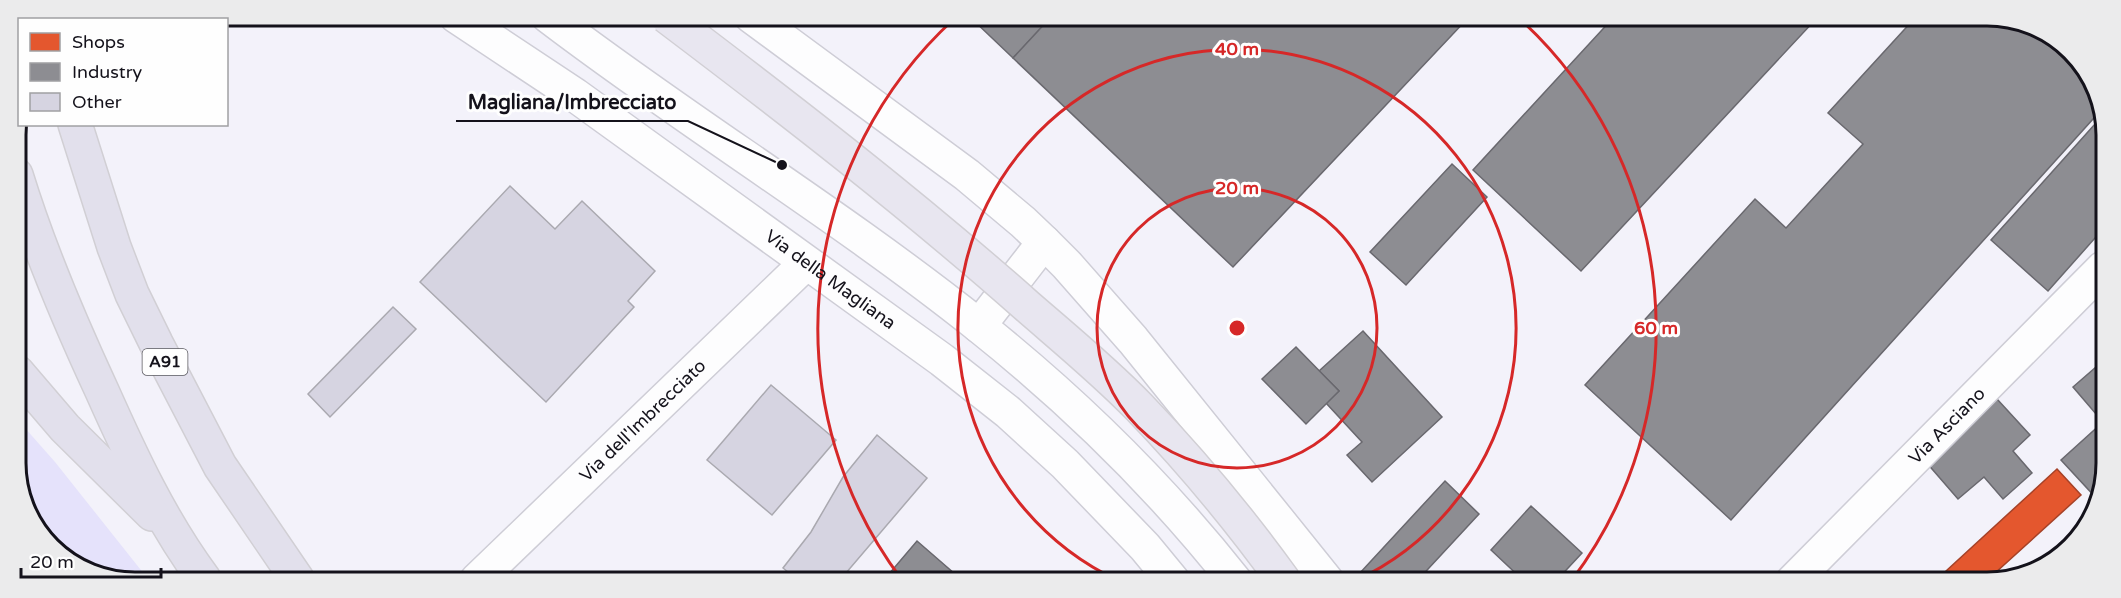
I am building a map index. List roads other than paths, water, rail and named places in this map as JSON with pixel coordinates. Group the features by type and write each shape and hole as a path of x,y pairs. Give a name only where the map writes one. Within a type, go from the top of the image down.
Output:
{"highway":[{"path":"679,26 769,93 946,236 1100,370 1174,445 1277,572"},
{"name":"A91","path":"76,126 114,247 132,294 220,466 292,572"},
{"path":"26,209 65,312 126,445 148,490 199,572"},
{"path":"26,382 65,428 173,533"}],"street":[{"name":"Via della Magliana","path":"471,26 575,95 942,360 1008,412 1065,464 1165,572"},
{"path":"562,26 868,243 980,326 1128,458 1227,572"},
{"path":"765,26 967,175 1044,242 1133,340 1320,572"},
{"path":"980,326 1044,242"},
{"name":"Via dell'Imbrecciato","path":"485,572 806,263"},
{"name":"Via Asciano","path":"1802,572 2096,275"}],"place":[{"name":"Magliana/Imbrecciato","path":"782,165"}]}
